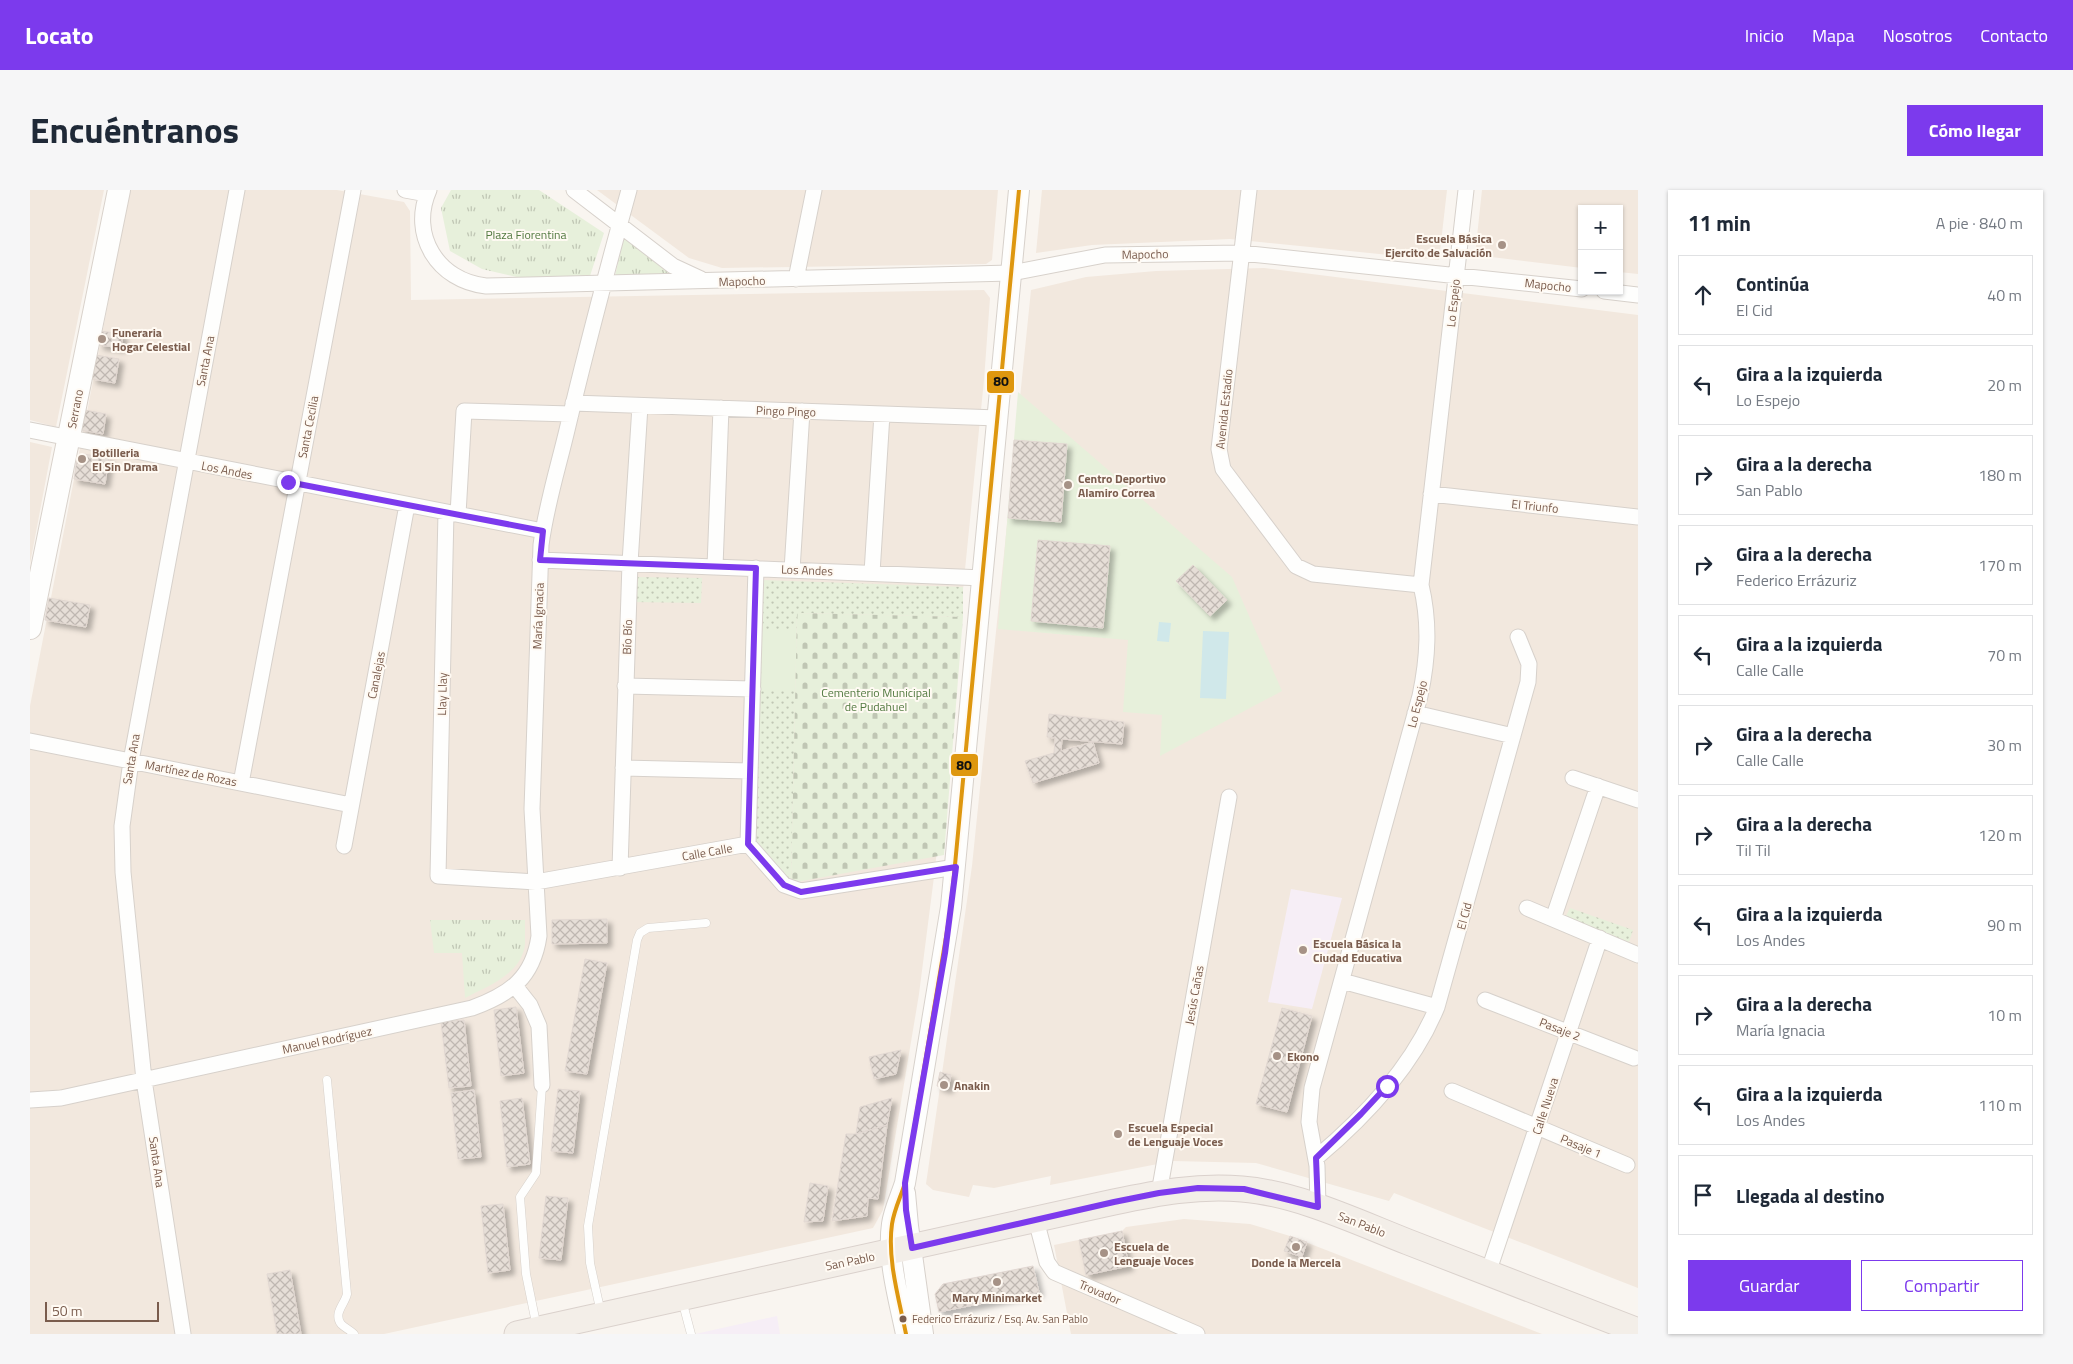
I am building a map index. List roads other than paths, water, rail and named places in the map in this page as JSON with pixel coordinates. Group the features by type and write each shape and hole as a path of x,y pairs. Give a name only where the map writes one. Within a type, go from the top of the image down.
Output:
{"main road":[{"name":"Serrano","path":"30,628 119,190"},
{"name":"San Pablo","path":"540,1331 602,1315 1159,1193 1198,1188 1244,1189 1318,1207 1638,1331"}],"street":[{"name":"Santa Ana","path":"182,1334 144,1080 122,849 123,806 237,190"},
{"name":"Santa Cecilia","path":"241,783 353,190"},
{"name":"Mapocho","path":"406,190 428,192 422,220 430,250 442,266 460,280 477,286 708,282 1011,273 1105,255 1242,252 1578,289"},
{"name":"Mapocho","path":"574,190 673,266 689,275 708,282"},
{"name":"María Ignacia","path":"515,986 531,965 537,945 539,926 532,809 540,560 543,531 603,284 629,190"},
{"path":"796,279 814,190"},
{"path":"923,1334 902,1250 892,1222 905,1183 945,953 956,867 1019,190"},
{"name":"Avenida Estadio","path":"1249,190 1219,449 1223,469 1296,566 1301,570 1313,574 1421,585"},
{"name":"Lo Espejo","path":"1318,1207 1316,1158 1309,1122 1310,1099 1415,713 1428,650 1427,613 1421,585 1466,190"},
{"path":"1623,293 1638,295"},
{"name":"Pingo Pingo","path":"464,411 640,406 998,418"},
{"name":"Bío Bío","path":"620,868 630,563 640,406"},
{"path":"715,567 721,408"},
{"name":"Llay Llay","path":"438,876 452,513 464,411"},
{"path":"792,570 802,411"},
{"path":"872,573 882,414"},
{"name":"Los Andes","path":"30,430 543,531"},
{"name":"El Triunfo","path":"1431,494 1638,517"},
{"name":"Canalejas","path":"344,846 407,504"},
{"name":"Los Andes","path":"540,560 984,578"},
{"path":"748,844 756,568"},
{"name":"El Cid","path":"1316,1158 1398,1074 1424,1036 1437,1007 1530,673 1528,658 1518,637"},
{"path":"626,686 753,689"},
{"path":"1415,713 1513,736"},
{"name":"Martínez de Rozas","path":"30,741 352,805"},
{"path":"623,768 750,771"},
{"path":"1573,778 1638,800"},
{"path":"1553,919 1598,786"},
{"name":"Jesús Cañas","path":"1159,1193 1229,797"},
{"name":"Calle Calle","path":"438,876 536,882 748,844 784,885 801,892 956,867"},
{"path":"1527,908 1600,938 1637,950"},
{"name":"Calle Nueva","path":"1488,1273 1600,938"},
{"path":"1342,981 1437,1007"},
{"path":"515,986 530,1004 539,1026 542,1085"},
{"name":"Manuel Rodríguez","path":"30,1100 61,1098 472,1008 501,995 515,986"},
{"name":"Pasaje 2","path":"1485,1000 1634,1058"},
{"name":"Pasaje 1","path":"1452,1091 1627,1165"},
{"name":"Trovador","path":"1036,1220 1046,1262 1054,1272 1197,1334"},
{"path":"902,1250 906,1334"}],"lane":[{"path":"602,1315 590,1263 588,1226 637,940 640,933 648,928 706,923"},
{"path":"328,1080 347,1294 345,1302 338,1313 338,1318 354,1334"},
{"path":"540,1331 526,1274 520,1197 536,1173 542,1085"},
{"path":"682,1298 691,1334"}],"water":[{"path":"1159,622 1171,623 1169,642 1157,641"},
{"path":"1203,631 1229,632 1226,699 1200,698"}],"place":[{"name":"Escuela Básica Ejercito de Salvación","path":"1502,245"},
{"name":"Funeraria Hogar Celestial","path":"102,339"},
{"name":"Botilleria El Sin Drama","path":"82,459"},
{"name":"Centro Deportivo Alamiro Correa","path":"1068,485"},
{"name":"Escuela Básica la Ciudad Educativa","path":"1303,950"},
{"name":"Ekono","path":"1277,1056"},
{"name":"Anakin","path":"944,1085"},
{"name":"Escuela Especial de Lenguaje Voces","path":"1118,1134"},
{"name":"Donde la Mercela","path":"1296,1247"},
{"name":"Escuela de Lenguaje Voces","path":"1104,1253"},
{"name":"Mary Minimarket","path":"997,1282"},
{"name":"Federico Errázuriz / Esq. Av. San Pablo","path":"903,1319"}],"park label":[{"name":"Plaza Fiorentina","path":"526,234"},
{"name":"Cementerio Municipal de Pudahuel","path":"876,699"}]}
